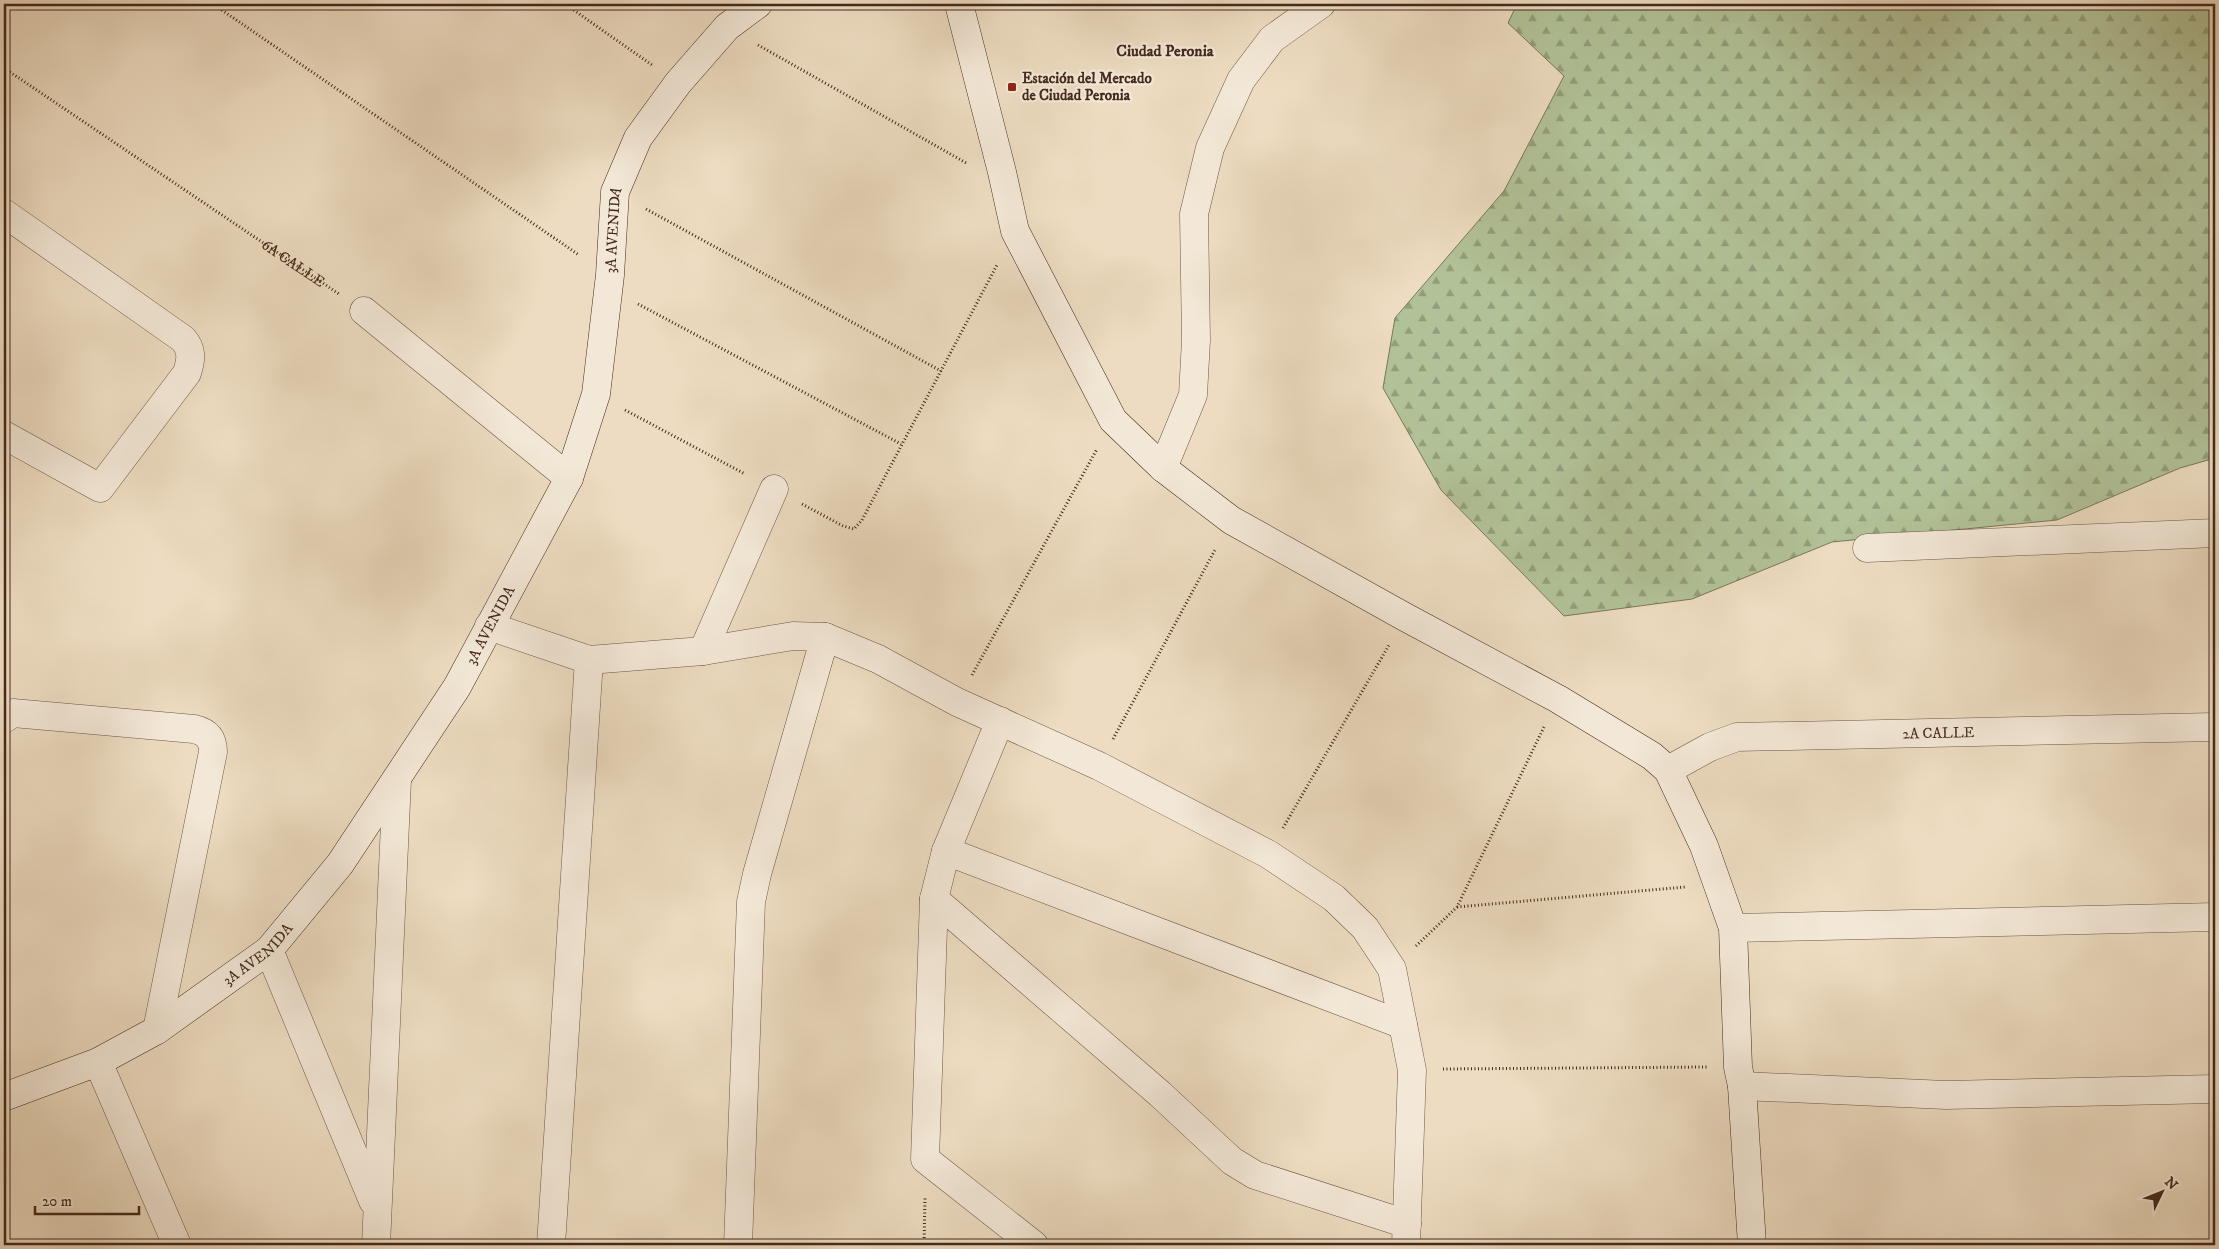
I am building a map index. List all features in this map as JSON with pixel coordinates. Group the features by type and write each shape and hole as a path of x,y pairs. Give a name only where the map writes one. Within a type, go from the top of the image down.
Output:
{"street":[{"name":"3A AVENIDA","path":"4,1097 98,1062 157,1030 269,950 340,864 457,687 569,478 596,394 609,282 615,192 638,138 678,83 727,27 758,4"},
{"path":"960,4 1015,231 1113,420 1163,468 1231,520 1405,617 1558,698 1652,756 1668,770 1704,846 1733,928 1740,1076 1752,1245"},
{"path":"1163,468 1193,395 1196,340 1194,214 1210,148 1241,80 1272,39 1321,4"},
{"path":"4,213 183,339 189,346 191,360 187,373 100,488 4,435"},
{"path":"364,311 569,478"},
{"path":"703,651 774,489"},
{"path":"1867,548 2215,533"},
{"path":"489,626 588,660 703,651 793,636 825,637 878,659 957,702 1099,766 1268,854 1334,898 1365,928 1392,968 1412,1070 1407,1234 1255,1175 1232,1161 1160,1094 934,899"},
{"path":"738,1245 751,902 756,874 825,637"},
{"path":"551,1245 588,660"},
{"path":"4,718 13,713 194,729 203,731 211,738 213,752 157,1030"},
{"path":"1000,721 946,851 934,899 925,1159 1034,1245"},
{"name":"2A CALLE","path":"1668,770 1710,747 1738,737 2215,727"},
{"path":"376,1245 397,779"},
{"path":"946,851 1403,1025"},
{"path":"1733,928 2215,917"},
{"path":"269,950 377,1209"},
{"path":"98,1062 177,1245"},
{"path":"1740,1076 1946,1094 2215,1089"}],"path":[{"path":"213,4 609,282 901,444"},
{"path":"564,4 678,83"},
{"path":"727,27 1005,186"},
{"name":"6A CALLE","path":"4,68 364,311"},
{"path":"615,192 941,371"},
{"path":"596,394 843,526 854,529 862,520 1015,231"},
{"path":"957,702 1113,420"},
{"path":"1099,766 1231,520"},
{"path":"1268,854 1405,617"},
{"path":"1392,968 1457,907 1558,698"},
{"path":"1457,907 1662,888"},
{"path":"1412,1070 1740,1076"}],"green space":[{"path":"1517,4 2215,4 2215,458 2180,468 2057,520 1832,542 1692,599 1564,616 1441,490 1383,388 1395,318 1504,191 1564,76 1508,23"}],"place":[{"name":"Estación del Mercado de Ciudad Peronia","path":"1012,87"}],"district":[{"name":"Ciudad Peronia","path":"1165,50"}]}
